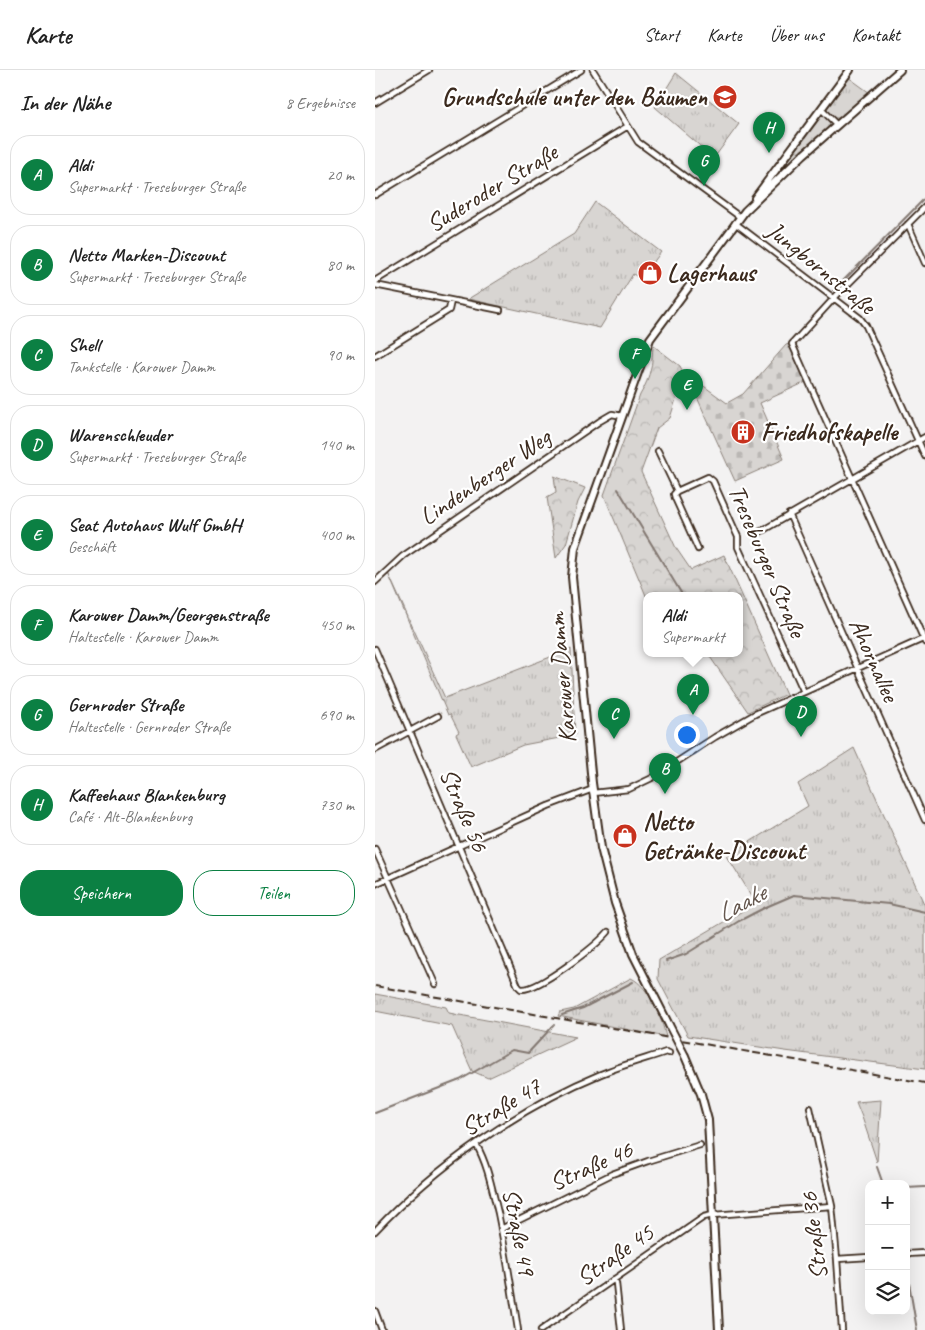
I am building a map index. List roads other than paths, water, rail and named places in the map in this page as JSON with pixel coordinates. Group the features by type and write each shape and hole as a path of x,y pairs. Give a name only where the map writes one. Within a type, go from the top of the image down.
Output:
{"main road":[{"path":"752,204 850,70"},
{"path":"752,204 837,125 900,70"},
{"name":"Karower Damm","path":"719,1330 707,1120 701,1094 685,1056 641,970 618,911 607,875 593,791 572,570 577,538 648,342 737,220 752,204"}],"street":[{"path":"375,103 429,70"},
{"path":"375,196 581,70"},
{"name":"Jungbornstraße","path":"593,70 639,142 860,318 866,326 925,456"},
{"path":"821,108 837,125"},
{"name":"Suderoder Straße","path":"375,281 628,126"},
{"path":"375,884 583,791 629,789 652,778 751,716 857,668 925,640 792,344 834,298 925,207"},
{"path":"908,224 925,263"},
{"path":"375,285 500,310"},
{"path":"375,356 449,310 451,301"},
{"name":"Lindenberger Weg","path":"375,582 403,556 600,421 612,414 622,416"},
{"path":"758,533 925,437"},
{"path":"659,451 677,491 674,494 675,498 698,550"},
{"name":"Treseburger Straße","path":"677,491 707,477 713,481 737,537 738,547 804,692"},
{"name":"Ahornallee","path":"789,514 925,820"},
{"name":"Straße 56","path":"375,649 518,986 521,989 527,989 559,972 592,948 608,932"},
{"path":"375,750 438,716"},
{"path":"375,849 435,984"},
{"name":"Straße 47","path":"375,1231 399,1206 453,1160 529,1110 602,1074 666,1052 669,1053"},
{"name":"Straße 36","path":"810,1108 832,1206 842,1330"},
{"name":"Straße 49","path":"476,1144 482,1154 491,1184 501,1228 519,1330"},
{"name":"Straße 46","path":"501,1228 613,1174 700,1145"},
{"path":"713,1215 832,1206"},
{"name":"Straße 45","path":"541,1330 704,1217 713,1215"},
{"path":"910,1254 925,1253"},
{"path":"837,1259 865,1257"},
{"path":"613,1279 616,1283 621,1330"},
{"path":"375,1311 382,1330"}],"waterway":[{"path":"834,290 925,198"},
{"path":"618,489 681,592"},
{"name":"Laake","path":"666,961 686,954 739,921 794,895 889,904 925,912"},
{"name":"Laake","path":"562,1015 583,1008 633,982"},
{"name":"Laake","path":"375,1113 460,1080 512,1050 528,1053 554,1025"},
{"path":"877,1167 882,1180"},
{"path":"910,1188 925,1187"},
{"path":"907,1270 917,1330"}],"railway":[{"path":"375,986 925,1083"}],"place":[{"name":"Grundschule unter den Bäumen","path":"725,97"},
{"name":"Kaffeehaus Blankenburg","path":"769,153"},
{"name":"Gernroder Straße","path":"704,186"},
{"name":"Lagerhaus","path":"650,273"},
{"name":"Karower Damm/Georgenstraße","path":"635,379"},
{"name":"Seat Autohaus Wulf GmbH","path":"687,410"},
{"name":"Friedhofskapelle","path":"743,432"},
{"name":"Aldi","path":"693,715"},
{"name":"Warenschleuder","path":"801,737"},
{"name":"Shell","path":"614,739"},
{"name":"Netto Marken-Discount","path":"665,794"},
{"name":"Netto Getränke-Discount","path":"625,836"}]}
